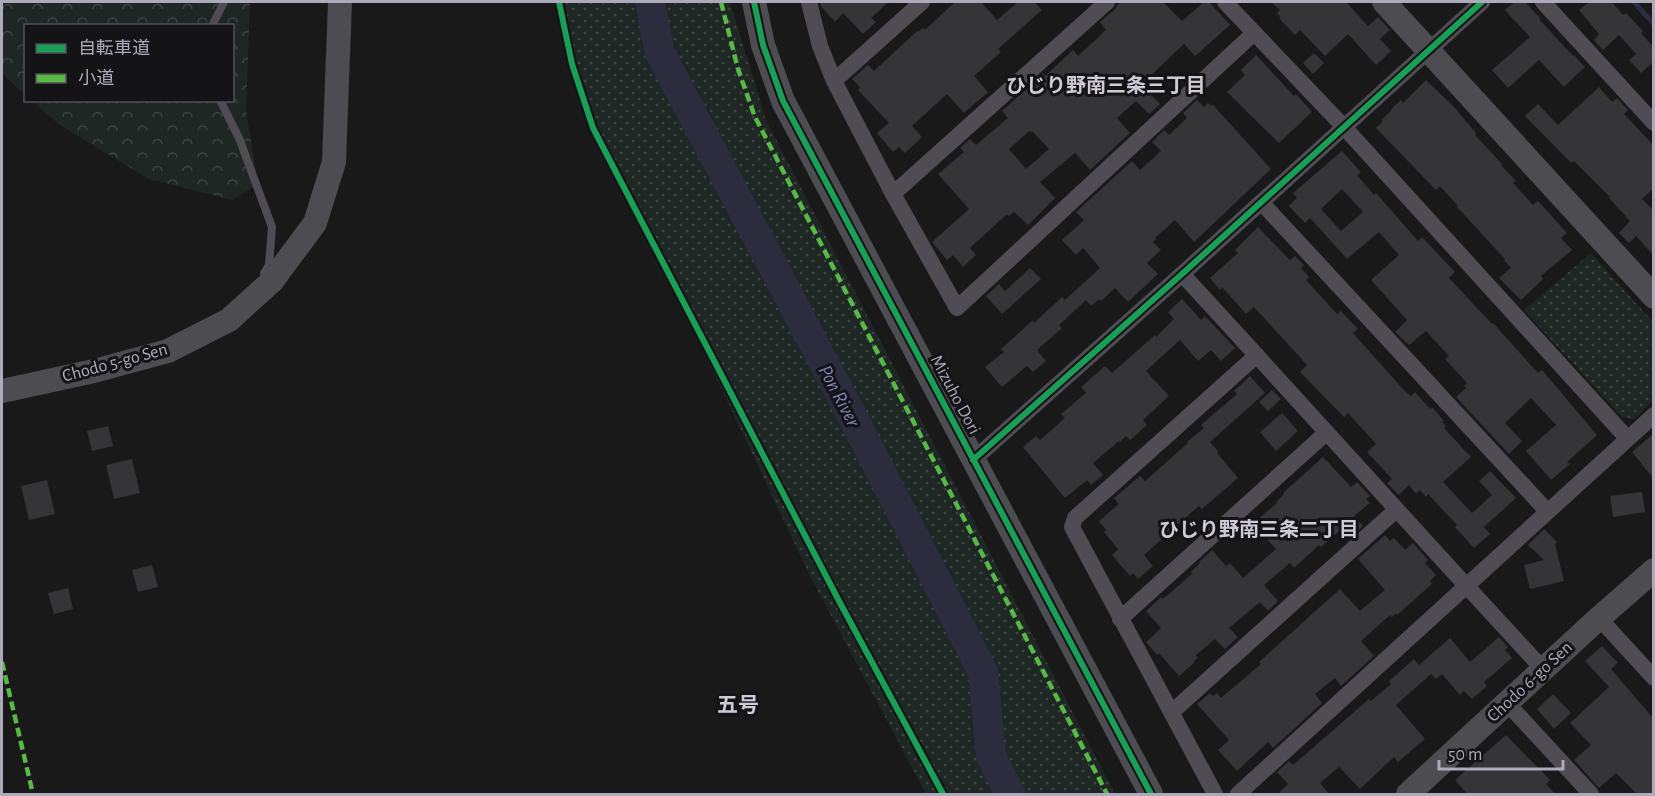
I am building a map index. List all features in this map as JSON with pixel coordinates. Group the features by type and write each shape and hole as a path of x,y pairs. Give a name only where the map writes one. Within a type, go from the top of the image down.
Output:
{"street":[{"name":"Chodo 5-go Sen","path":"2,391 94,371 168,351 229,320 272,281 315,223 334,162 340,2"},
{"name":"Mizuho Dori","path":"754,2 763,45 783,101 1151,795"},
{"path":"809,2 820,46 834,81 893,194 957,308 1254,33"},
{"path":"834,81 922,2"},
{"path":"893,194 1107,2"},
{"path":"1225,2 1344,127 1627,438"},
{"path":"1384,2 1653,297"},
{"path":"973,460 1482,2"},
{"path":"1543,2 1653,123"},
{"path":"1261,202 1547,512"},
{"path":"1182,274 1544,670"},
{"path":"1215,795 1072,527 1075,518 1257,355"},
{"path":"1238,795 1653,414"},
{"path":"1120,619 1326,433"},
{"path":"1172,712 1396,510"},
{"name":"Chodo 6-go Sen","path":"1415,792 1507,703 1653,570"},
{"path":"1599,618 1653,678"},
{"path":"1507,703 1591,795"}],"lane":[{"path":"213,24 224,2"},
{"path":"221,102 239,138 272,227 269,265 243,307"}],"green space":[{"path":"2,2 250,2 246,111 258,184 232,200 149,179 60,125 33,102 234,102 234,24 24,24 24,94 2,73"},
{"path":"565,2 730,2 766,120 1115,794 926,794 808,572 578,85"},
{"path":"1591,253 1653,322 1653,401 1634,419 1622,417 1524,310"}],"building":[{"path":"820,2 888,2 871,18 876,22 863,34 843,13 835,22"},
{"path":"955,2 981,2 997,20 1018,2 1034,2 1042,10 998,49 1001,52 974,76 988,92 964,113 947,94 912,126 922,137 905,153 899,147 893,152 877,133 889,123 858,90 860,87 852,79 868,65 874,71 917,31 923,28 925,30"},
{"path":"1120,2 1163,2 1182,21 1204,2 1209,2 1230,25 1195,56 1184,44 1147,79 1153,86 1147,91 1160,104 1149,114 1136,101 1117,118 1130,133 1090,170 1075,153 1040,182 1055,198 1028,225 1014,212 1009,216 1007,214 970,248 976,255 963,267 953,255 947,260 932,242 969,209 938,174 964,152 960,148 970,139 976,145 1008,118 1002,111 1043,74 1045,76 1073,50 1078,56 1106,30 1100,22","holes":["1032,131 1049,149 1026,169 1009,149"]},
{"path":"1271,2 1346,2 1368,26 1378,17 1390,30 1380,39 1391,51 1376,65 1348,34 1325,56 1300,30 1295,35 1279,18 1281,17 1277,13 1280,10"},
{"path":"1515,2 1525,2 1585,67 1564,87 1539,60 1508,88 1492,70 1530,37 1505,10"},
{"path":"1589,2 1612,2 1623,15 1626,13 1643,31 1641,33 1653,47 1653,62 1641,73 1629,60 1636,54 1619,35 1603,50 1594,40 1599,34 1579,10"},
{"path":"1314,53 1324,63 1313,74 1303,63"},
{"path":"1256,55 1312,112 1279,143 1227,92 1245,75 1241,70"},
{"path":"1426,80 1454,107 1476,133 1475,135 1516,181 1513,183 1533,205 1538,201 1567,233 1561,238 1572,250 1541,276 1543,279 1521,300 1499,278 1511,268 1505,259 1440,186 1436,190 1376,128 1391,109 1401,100 1403,103"},
{"path":"1599,87 1612,102 1617,98 1628,110 1624,114 1653,145 1653,189 1642,199 1653,210 1653,255 1636,236 1629,243 1619,233 1630,221 1574,161 1571,163 1525,116 1538,104 1558,125"},
{"path":"1197,100 1204,107 1208,103 1213,105 1271,169 1194,242 1175,220 1153,242 1161,250 1147,263 1158,274 1128,302 1115,288 1101,301 1099,299 1091,306 1086,300 1059,325 1062,328 1037,350 1046,361 1033,372 1027,366 1002,387 985,367 1004,352 1001,349 1032,321 1034,323 1062,297 1065,300 1100,268 1083,248 1076,255 1062,240 1084,220 1076,212 1132,161 1140,170 1161,151 1152,142 1164,130 1169,135 1187,118 1183,113"},
{"path":"1342,151 1361,172 1357,175 1374,195 1376,193 1418,241 1422,237 1455,272 1449,278 1538,373 1542,370 1597,435 1567,462 1570,464 1551,480 1526,451 1556,425 1531,398 1505,423 1522,441 1509,454 1456,397 1466,388 1464,386 1467,383 1445,359 1449,356 1426,331 1409,345 1395,332 1407,320 1371,280 1399,255 1379,232 1347,259 1310,218 1305,223 1289,206 1297,198 1293,193","holes":["1342,189 1363,212 1341,231 1321,209"]},
{"path":"1258,227 1290,260 1295,256 1304,265 1301,268 1309,277 1306,280 1337,314 1341,311 1358,329 1353,333 1403,389 1411,396 1415,392 1430,409 1432,407 1444,421 1442,422 1446,426 1444,428 1471,457 1443,482 1472,513 1492,495 1479,481 1490,471 1516,498 1484,527 1490,534 1474,548 1455,527 1457,525 1428,494 1426,497 1420,490 1416,494 1409,485 1399,495 1387,483 1392,479 1367,452 1376,444 1348,413 1344,417 1300,372 1307,365 1254,307 1246,314 1222,287 1220,290 1210,278 1238,253 1235,250"},
{"path":"1030,268 1041,279 1002,314 986,296 999,284 1005,291"},
{"path":"1182,299 1201,320 1205,316 1235,348 1221,361 1211,350 1198,361 1180,340 1146,371 1169,396 1143,420 1147,425 1130,440 1126,436 1093,463 1103,475 1091,485 1087,480 1065,498 1023,447 1036,436 1040,440 1065,418 1061,414 1086,393 1081,387 1105,366 1112,373 1155,335 1156,337 1174,319 1168,312"},
{"path":"1250,376 1265,393 1210,442 1238,478 1202,509 1199,506 1177,525 1180,528 1165,540 1163,538 1144,555 1153,566 1138,579 1133,573 1130,576 1112,555 1118,549 1104,532 1106,530 1099,521 1119,504 1114,498 1140,476 1145,481 1188,443 1204,428 1201,425 1237,394 1234,391"},
{"path":"1272,390 1281,399 1268,411 1259,402"},
{"path":"1282,413 1298,431 1276,451 1260,432"},
{"path":"108,426 113,446 92,451 87,431"},
{"path":"1653,434 1653,478 1632,452"},
{"path":"1323,457 1351,487 1357,482 1370,496 1366,499 1370,503 1354,516 1363,526 1353,535 1345,526 1321,547 1319,545 1294,568 1290,563 1264,585 1278,601 1268,611 1260,602 1229,628 1238,637 1225,649 1215,639 1196,655 1198,658 1195,662 1179,676 1146,642 1161,628 1146,611 1192,574 1191,572 1199,562 1212,550 1226,566 1230,563 1243,578 1276,549 1253,524"},
{"path":"132,459 140,493 114,499 106,465"},
{"path":"47,480 55,514 29,520 21,486"},
{"path":"1642,492 1645,512 1613,517 1610,496"},
{"path":"1544,529 1557,542 1555,544 1564,581 1530,589 1524,565 1544,560 1528,545"},
{"path":"1385,535 1390,541 1394,538 1405,550 1413,543 1428,560 1425,563 1436,575 1430,581 1432,584 1397,615 1396,613 1392,617 1390,615 1361,641 1374,656 1341,686 1335,678 1315,694 1322,703 1273,748 1268,742 1237,771 1218,750 1229,740 1197,704 1210,693 1213,696 1217,693 1221,698 1261,664 1259,662 1340,589 1360,611 1385,590 1358,559"},
{"path":"152,565 158,587 138,592 132,570"},
{"path":"68,588 73,609 54,614 48,593"},
{"path":"1499,637 1508,647 1505,650 1512,658 1484,682 1487,686 1472,699 1464,691 1460,695 1442,674 1436,679 1431,674 1396,705 1425,739 1398,762 1394,757 1360,789 1339,767 1320,783 1330,795 1277,795 1288,784 1277,772 1289,761 1293,765 1369,699 1371,701 1391,684 1389,681 1414,659 1419,665 1450,638 1470,662"},
{"path":"1602,646 1618,663 1611,669 1653,718 1653,795 1638,795 1616,773 1599,788 1574,760 1591,745 1570,723 1609,687 1585,661"},
{"path":"1553,694 1571,713 1554,729 1537,709"},
{"path":"1506,735 1550,780 1546,784 1556,795 1468,795 1455,780"}],"waterway":[{"name":"Pon River","path":"650,2 660,53 859,429 983,672 991,756 1010,794"},
{"path":"1634,2 1654,24"}],"marked path":[{"path":"721,2 738,69 755,117 1107,794"},
{"path":"2,662 33,794"}],"cycle path":[{"path":"559,2 572,64 593,128 839,601 943,794"},
{"path":"754,2 763,45 783,101 1151,794"},
{"path":"973,460 1482,2"}],"district":[{"name":"ひじり野南三条三丁目","path":"1106,86"},
{"name":"ひじり野南三条二丁目","path":"1259,530"},
{"name":"五号","path":"738,705"}]}
